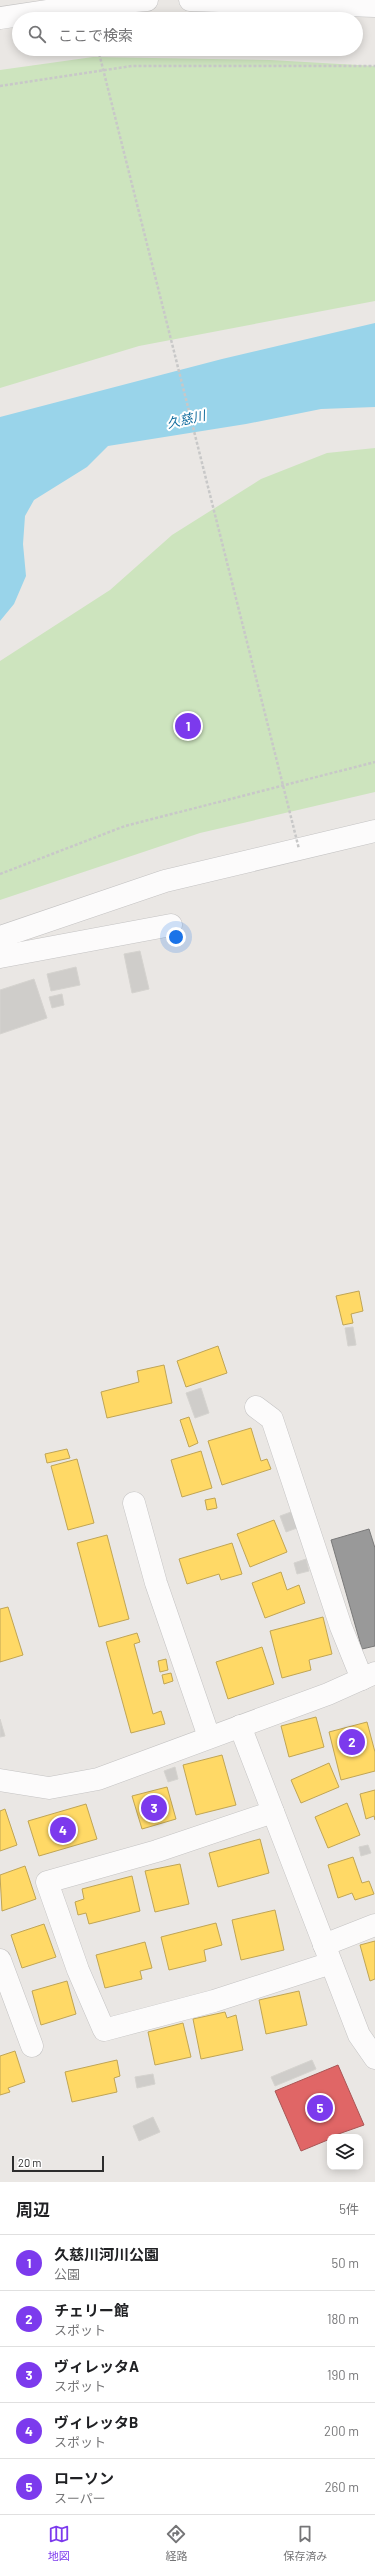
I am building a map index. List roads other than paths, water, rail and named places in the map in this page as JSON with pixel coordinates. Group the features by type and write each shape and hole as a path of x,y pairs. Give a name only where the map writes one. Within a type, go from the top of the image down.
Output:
{"street":[{"path":"40,12 87,5 147,0"},
{"path":"190,0 291,1 375,6"},
{"path":"0,18 12,16"},
{"path":"0,937 166,881 375,831"},
{"path":"0,957 171,925"},
{"path":"0,1780 49,1788 98,1779 328,1694 368,1676 340,1627 272,1419 256,1407"},
{"path":"134,1504 156,1583 209,1737"},
{"path":"240,1726 359,2035 375,2058"},
{"path":"273,1812 157,1851 47,1882 78,1970 104,2030 214,2001 327,1954 375,1924"},
{"path":"0,1960 32,2046"}],"water":[{"name":"久慈川","path":"375,323 375,407 321,409 246,424 108,446 87,467 34,500 25,516 23,544 26,576 14,604 0,621 0,417 222,359"}],"place":[{"name":"久慈川河川公園","path":"188,726"},
{"name":"チェリー館","path":"352,1742"},
{"name":"ヴィレッタA","path":"154,1808"},
{"name":"ヴィレッタB","path":"63,1830"},
{"name":"ローソン","path":"320,2108"}]}
